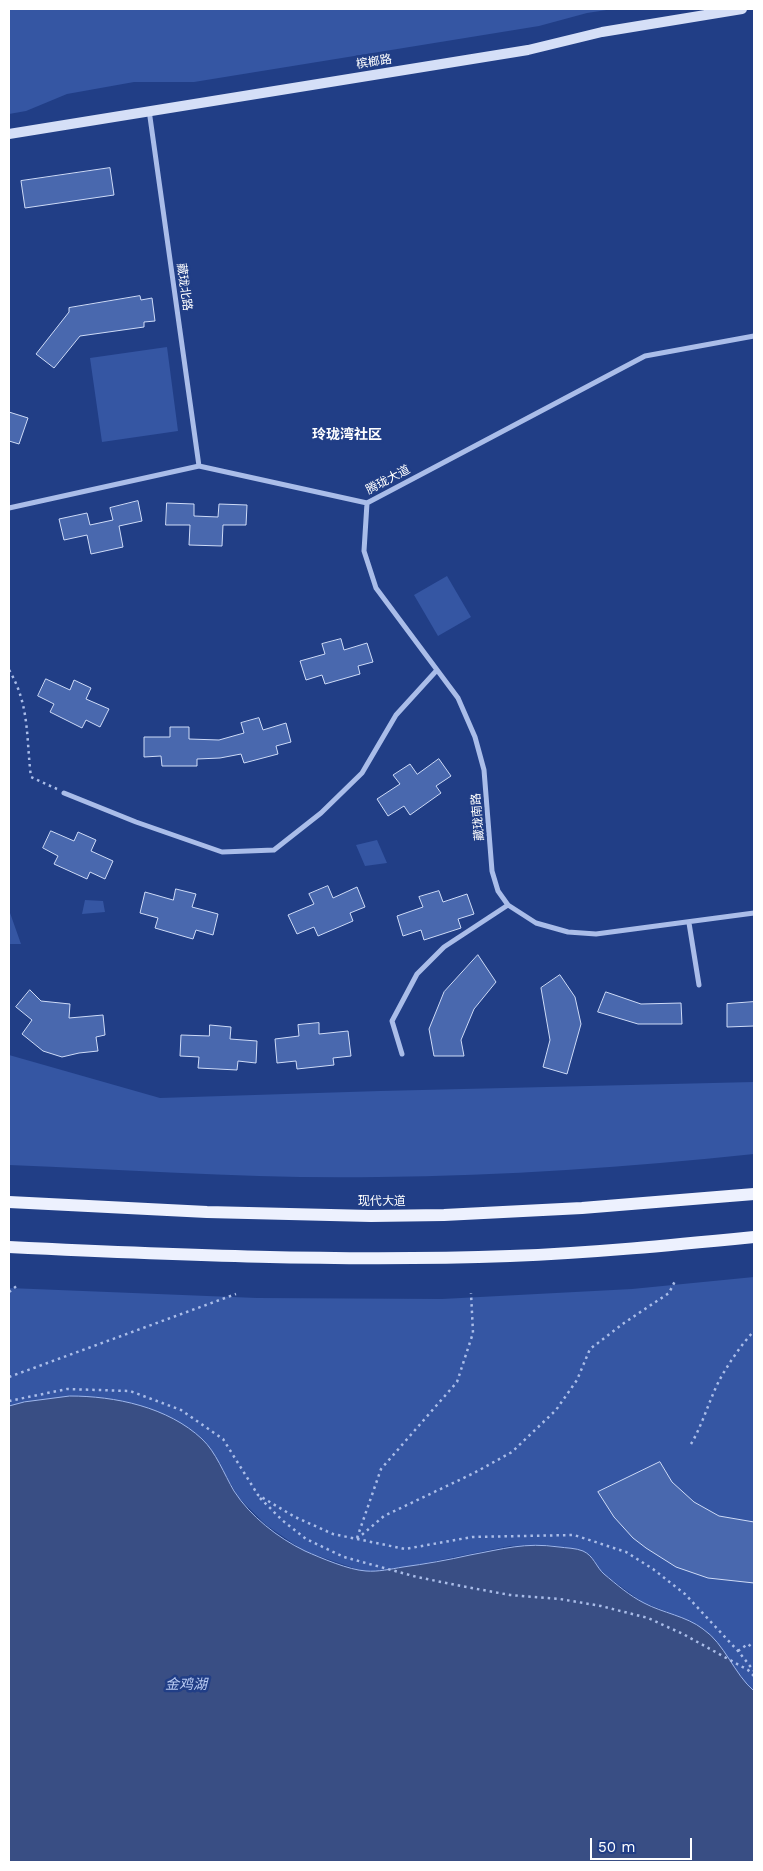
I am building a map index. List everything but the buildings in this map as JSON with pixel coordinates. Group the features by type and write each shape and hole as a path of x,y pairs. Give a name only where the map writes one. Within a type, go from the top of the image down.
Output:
{"main road":[{"name":"槟榔路","path":"9,134 528,50 602,32 742,9"},
{"name":"现代大道","path":"9,1202 207,1212 426,1215 582,1208 754,1194"},
{"path":"9,1247 203,1255 368,1259 575,1253 754,1237"}],"street":[{"name":"藏珑北路","path":"149,110 199,466"},
{"name":"腾珑大道","path":"9,508 199,466 367,503 645,356 754,336"},
{"name":"藏珑南路","path":"367,503 364,552 376,588 458,698 476,737 484,770 492,871 498,891 508,905 536,923 568,932 596,934 754,913"},
{"path":"64,793 136,822 222,852 274,850 321,813 362,773 396,715 437,670"},
{"path":"402,1054 392,1021 417,974 444,948 508,905"},
{"path":"689,923 699,985"}],"path":[{"path":"9,670 16,682 25,709 31,777 64,793"},
{"path":"357,1539 384,1516 512,1452 556,1410 577,1380 590,1349 624,1323 669,1293 675,1281"},
{"path":"9,1292 20,1284"},
{"path":"357,1539 381,1469 457,1382 473,1333 471,1293"},
{"path":"9,1377 236,1294"},
{"path":"691,1444 701,1427 720,1380 754,1331"},
{"path":"9,1401 66,1389 130,1391 181,1410 223,1439 258,1495 282,1520 306,1539 344,1557 417,1577 461,1586 510,1595 568,1600 602,1606 648,1618 683,1634 748,1670 754,1676"},
{"path":"258,1495 295,1517 333,1534 406,1549 472,1537 574,1535 626,1552 653,1568 685,1594 754,1671"},
{"path":"738,1651 748,1644 754,1649"}],"shaded area":[{"path":"9,9 613,9 587,13 539,26 194,82 134,82 67,94 26,111 9,114"},
{"path":"167,347 178,431 102,442 90,358"},
{"path":"447,576 471,617 438,636 414,595"},
{"path":"377,840 387,863 365,866 356,845"},
{"path":"85,900 103,901 105,912 82,914"},
{"path":"9,910 21,944 9,944"},
{"path":"9,1055 160,1098 754,1082 754,1154 566,1170 378,1177 240,1175 9,1165"},
{"path":"754,1277 754,1691 746,1684 715,1640 704,1629 683,1618 642,1602 601,1572 594,1560 582,1551 549,1545 510,1546 411,1566 373,1572 359,1570 304,1551 266,1525 239,1498 209,1447 202,1439 159,1413 130,1403 83,1396 47,1399 9,1406 9,1288 257,1298 442,1299 632,1289"}],"water":[{"name":"金鸡湖","path":"70,1396 123,1401 157,1411 188,1428 212,1450 234,1491 256,1518 295,1546 335,1563 359,1570 375,1571 436,1562 514,1547 535,1545 580,1550 587,1553 604,1574 623,1590 644,1603 689,1621 703,1629 711,1635 754,1691 754,1862 9,1862 9,1406 24,1402"}],"district":[{"name":"玲珑湾社区","path":"347,435"}]}
